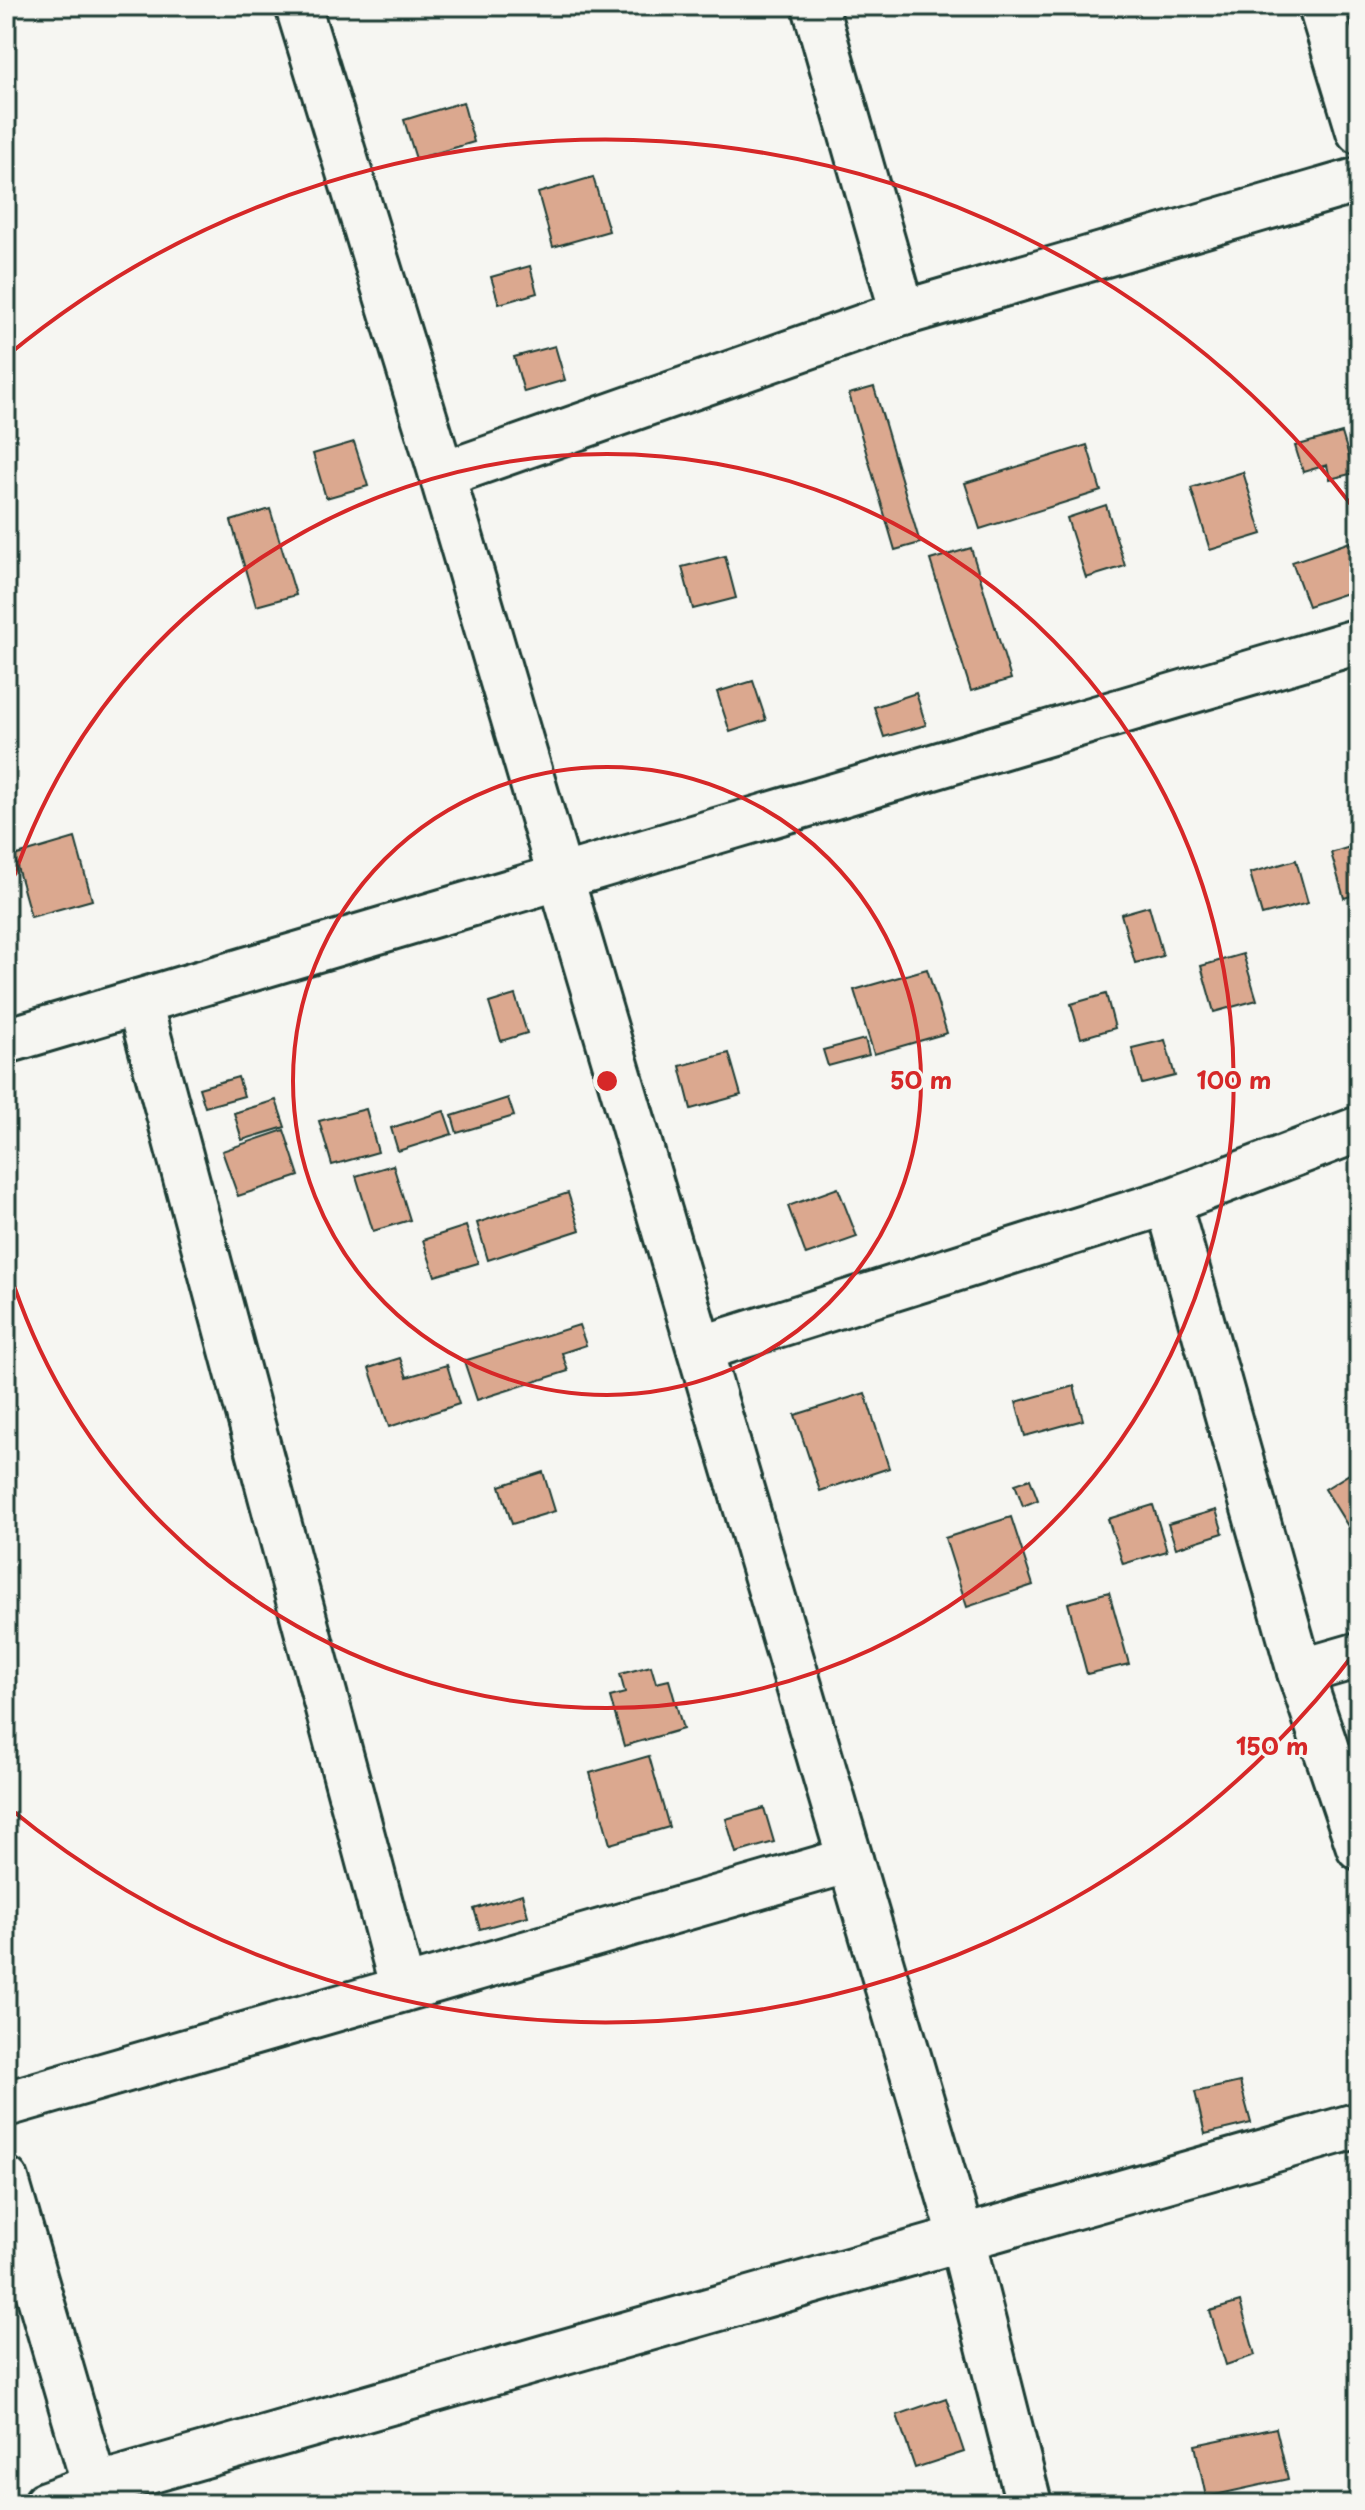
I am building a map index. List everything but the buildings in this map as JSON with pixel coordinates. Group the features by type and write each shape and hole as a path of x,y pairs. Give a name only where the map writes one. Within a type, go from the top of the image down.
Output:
{"street":[{"path":"298,6 442,475 962,2239 1029,2504"},
{"path":"815,6 903,313"},
{"path":"1321,6 1359,131"},
{"path":"442,475 903,313 1359,180"},
{"path":"6,1041 1359,641"},
{"path":"139,1002 403,1989"},
{"path":"700,1349 1168,1202 1359,1129"},
{"path":"1168,1202 1300,1672 1359,1847"},
{"path":"1300,1672 1359,1655"},
{"path":"6,2104 850,1860"},
{"path":"46,2504 98,2495 1359,2125"},
{"path":"6,2180 98,2495"}]}
